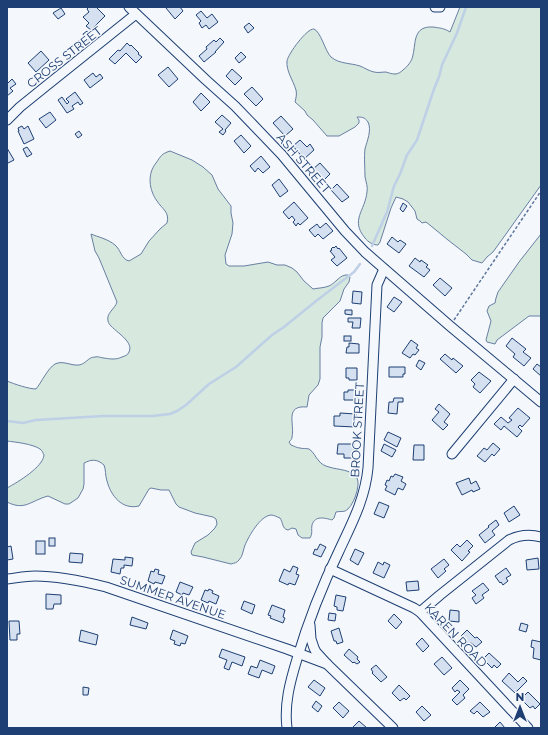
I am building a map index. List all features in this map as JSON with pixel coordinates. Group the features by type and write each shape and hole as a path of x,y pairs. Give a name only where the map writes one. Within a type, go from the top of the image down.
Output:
{"street":[{"name":"ASH STREET","path":"129,7 255,126 345,231 365,252 460,335 541,402"},
{"path":"435,7 440,7"},
{"name":"CROSS STREET","path":"7,120 20,107 136,14"},
{"name":"BROOK STREET","path":"287,728 287,699 292,676 310,616 357,511 366,486 377,285 384,269"},
{"path":"452,454 514,379"},
{"path":"420,612 509,540 524,535 541,537"},
{"name":"KAREN ROAD","path":"330,569 420,612 528,728"},
{"name":"SUMMER AVENUE","path":"7,579 44,576 66,578 94,584 119,591 327,664"},
{"path":"310,616 312,643 316,652 393,728"}],"path":[{"path":"450,326 541,191"}],"shaded area":[{"path":"460,7 541,7 541,185 493,252 482,263 472,260 426,222 422,223 417,219 415,211 408,202 396,197 378,245 372,244 366,239 361,232 359,221 366,199 367,190 365,177 365,149 369,132 368,122 364,118 357,117 359,123 355,127 339,136 327,136 295,102 296,90 287,65 288,58 298,42 307,33 314,29 319,34 331,57 334,59 360,66 374,72 397,74 411,61 415,40 419,32 427,27 433,27 450,32"},
{"path":"170,151 192,160 212,175 218,189 231,206 233,223 232,234 225,255 226,264 229,266 244,266 268,262 277,265 285,265 297,272 313,289 329,286 345,275 350,277 340,301 323,318 320,347 320,379 318,385 309,395 307,407 300,407 295,409 293,412 293,432 292,438 289,442 291,445 309,449 320,462 325,465 348,471 354,475 358,481 356,496 348,509 336,512 332,520 318,518 315,520 312,525 312,533 310,538 302,538 298,535 296,529 286,529 280,518 272,515 267,516 252,532 238,561 231,564 192,555 191,552 195,543 208,535 215,528 217,524 216,519 179,507 169,490 151,488 139,506 133,507 122,504 111,492 106,479 104,465 97,461 92,460 84,463 83,489 78,498 69,504 65,504 48,496 28,504 18,506 7,502 7,488 35,469 43,460 44,455 41,449 37,447 7,441 7,381 36,389 47,372 55,364 64,363 79,365 93,357 115,359 129,353 130,348 128,343 109,324 108,321 109,313 117,302 95,251 91,234 112,243 117,247 126,260 129,261 141,254 149,241 167,223 168,219 166,213 152,192 150,177 153,167 160,157"},
{"path":"541,234 541,316 529,316 497,340 495,344 487,342 486,340 491,321 487,311 489,306 495,303 498,292"}],"building":[{"path":"89,7 96,7 105,16 91,30 86,26 89,23 83,17 89,12 87,9"},
{"path":"180,7 183,11 175,19 166,8"},
{"path":"61,8 65,14 58,19 53,13"},
{"path":"201,11 207,18 212,14 218,22 209,29 206,25 202,28 199,23 201,21 196,15"},
{"path":"249,23 254,28 248,33 244,27"},
{"path":"87,31 92,37 80,47 77,42"},
{"path":"220,38 224,42 216,52 204,62 199,56 214,40 216,42"},
{"path":"127,43 130,46 131,45 142,57 136,63 126,53 115,64 109,59 118,50 120,51"},
{"path":"41,51 49,60 36,72 28,63"},
{"path":"241,52 246,57 239,63 235,58"},
{"path":"168,67 178,79 169,87 158,75"},
{"path":"232,69 242,78 235,85 226,76"},
{"path":"93,73 96,77 100,74 103,78 90,88 84,80"},
{"path":"12,79 16,84 10,88 13,91 7,96 7,84"},
{"path":"252,87 263,99 256,106 244,94"},
{"path":"75,92 83,103 80,105 78,102 72,106 74,109 67,113 58,100 62,97 67,104 69,102 66,99"},
{"path":"201,93 210,102 201,111 193,102"},
{"path":"50,112 56,120 46,128 39,119"},
{"path":"222,115 231,123 223,135 219,132 223,129 215,122"},
{"path":"281,116 293,129 285,136 273,123"},
{"path":"22,126 24,129 28,126 34,139 24,144 18,131 18,128"},
{"path":"79,131 82,135 78,138 75,134"},
{"path":"241,135 251,146 244,153 234,141"},
{"path":"300,140 307,147 310,144 314,150 304,159 293,146"},
{"path":"27,147 32,154 27,157 23,149"},
{"path":"7,148 14,160 8,163 7,162"},
{"path":"261,156 270,167 263,173 258,168 255,172 250,166"},
{"path":"320,163 330,174 323,181 313,169"},
{"path":"279,179 288,191 280,197 272,185"},
{"path":"337,184 349,197 342,202 331,190"},
{"path":"294,202 308,218 300,225 298,223 296,226 293,222 295,220 292,216 289,219 283,212"},
{"path":"403,203 407,206 403,212 400,209"},
{"path":"326,223 333,231 323,239 318,234 315,237 309,230 317,224 320,228"},
{"path":"392,237 398,242 400,240 406,244 399,253 387,244"},
{"path":"336,246 347,258 337,266 331,260 335,257 330,251"},
{"path":"415,258 428,265 426,267 430,270 424,277 409,266"},
{"path":"440,278 452,288 445,296 433,285"},
{"path":"353,291 362,292 361,304 352,303"},
{"path":"394,297 402,302 394,312 387,307"},
{"path":"345,310 352,310 352,315 345,314"},
{"path":"348,318 361,318 360,328 352,328 353,322 348,322"},
{"path":"344,336 351,336 351,341 344,341"},
{"path":"512,338 526,349 523,352 531,358 524,366 513,357 515,354 506,346"},
{"path":"411,340 418,345 416,348 419,350 410,358 402,353"},
{"path":"349,343 359,344 359,353 346,353"},
{"path":"445,354 463,366 456,373 440,359"},
{"path":"419,360 425,363 421,370 416,366"},
{"path":"537,364 541,367 541,376 533,369"},
{"path":"389,367 405,367 405,374 403,374 403,377 389,377"},
{"path":"346,368 357,368 357,380 349,380 349,378 346,378"},
{"path":"479,372 491,381 480,393 473,387 475,384 471,380"},
{"path":"348,390 357,390 357,400 344,400 344,392 348,392"},
{"path":"394,398 403,398 403,402 398,402 397,414 388,413 389,402 393,402"},
{"path":"439,404 450,414 444,422 448,425 443,430 432,420 439,412 435,409"},
{"path":"518,408 530,418 522,427 520,425 518,427 522,431 517,437 504,426 501,430 494,424 501,417 508,423 512,420 509,418"},
{"path":"340,413 356,414 355,427 334,426 334,416 340,416"},
{"path":"388,432 401,438 397,447 384,440"},
{"path":"493,443 500,449 494,456 492,454 485,462 477,456 484,448 487,450"},
{"path":"338,444 354,444 353,458 344,458 344,454 337,454"},
{"path":"384,444 396,450 392,457 381,451"},
{"path":"414,445 424,445 424,460 413,460"},
{"path":"395,474 403,477 401,481 406,484 403,490 398,488 395,495 385,490 387,486 385,485 387,480 389,481 391,476 393,477"},
{"path":"469,478 471,484 476,481 480,489 473,492 472,490 462,495 456,483"},
{"path":"379,502 389,506 384,518 374,514"},
{"path":"514,506 520,515 509,522 504,513"},
{"path":"496,520 499,525 492,531 495,535 485,543 479,535"},
{"path":"49,538 55,538 55,546 49,546"},
{"path":"467,540 473,546 462,561 451,550 457,544 460,547"},
{"path":"36,541 45,541 45,554 36,554"},
{"path":"320,544 326,547 321,557 313,554 315,549 317,550"},
{"path":"11,546 13,559 7,560 7,547"},
{"path":"355,549 364,553 358,565 350,560"},
{"path":"70,553 83,554 82,563 69,562"},
{"path":"125,557 133,558 132,566 124,565 124,568 121,568 120,574 111,572 113,559 125,560"},
{"path":"538,558 539,569 527,570 526,560"},
{"path":"444,559 449,565 444,569 446,571 438,578 431,569"},
{"path":"378,562 383,565 384,562 390,565 384,578 373,573"},
{"path":"293,566 298,568 296,574 299,575 295,585 289,583 288,585 279,581 284,569 290,572"},
{"path":"506,568 511,575 506,578 508,581 503,585 495,576"},
{"path":"155,569 159,570 158,574 165,576 162,584 155,582 154,584 148,581 151,571 154,572"},
{"path":"418,581 419,590 407,591 406,582"},
{"path":"180,582 193,587 189,595 183,593 182,595 176,592"},
{"path":"483,583 489,590 482,595 484,598 476,604 472,598 476,595 472,591"},
{"path":"209,589 213,591 212,593 219,596 216,604 201,600 205,590 208,591"},
{"path":"46,594 61,595 61,604 54,604 53,609 46,609"},
{"path":"336,595 346,597 343,611 337,610 337,607 334,606"},
{"path":"244,601 255,605 252,614 241,609"},
{"path":"272,605 285,610 283,617 285,618 283,623 270,618 271,616 268,615"},
{"path":"450,610 459,611 459,622 449,621"},
{"path":"329,613 336,614 335,621 328,620"},
{"path":"394,614 402,622 396,629 388,621"},
{"path":"132,617 148,623 146,629 130,625"},
{"path":"9,621 19,621 20,634 17,634 17,640 10,640"},
{"path":"521,623 528,625 526,632 519,630"},
{"path":"339,628 343,642 337,644 336,641 334,641 331,631"},
{"path":"81,630 98,635 96,645 79,641"},
{"path":"173,630 188,636 185,644 181,643 180,646 174,644 175,641 170,639"},
{"path":"467,630 475,638 477,637 482,642 476,647 471,643 469,644 461,636"},
{"path":"422,638 429,646 423,652 416,644"},
{"path":"532,640 541,642 541,660 533,658 534,648 531,647"},
{"path":"222,649 245,657 242,666 232,662 229,670 224,668 227,660 219,657"},
{"path":"349,649 358,657 357,659 360,662 357,664 354,662 353,663 344,655"},
{"path":"489,653 501,664 497,668 494,665 492,668 483,659"},
{"path":"442,657 452,668 444,675 434,664"},
{"path":"260,660 275,666 272,674 262,670 259,678 248,674 251,666 257,668"},
{"path":"376,665 387,677 381,682 372,673 373,672 371,669"},
{"path":"509,673 518,682 523,677 527,681 515,693 502,681"},
{"path":"314,680 325,688 320,696 308,687"},
{"path":"460,680 469,689 463,695 465,698 457,705 452,700 460,692 457,690 455,692 452,688"},
{"path":"399,685 410,696 406,700 404,698 400,701 392,693"},
{"path":"83,687 89,688 88,695 83,695"},
{"path":"528,692 540,704 535,709 533,706 530,708 521,699"},
{"path":"316,701 322,706 318,712 312,707"},
{"path":"339,702 349,711 343,718 333,708"},
{"path":"480,702 490,712 483,717 477,711 474,714 470,711"},
{"path":"422,706 431,715 424,721 416,712"},
{"path":"359,721 367,728 354,728 353,727"},
{"path":"500,722 505,728 494,728"}],"waterway":[{"path":"372,246 387,212 394,186 407,155 417,140 442,65 457,33 466,7"},
{"path":"7,421 23,423 36,420 103,416 152,416 170,414 177,411 186,405 209,384 236,367 272,335 354,272 360,264"}]}
